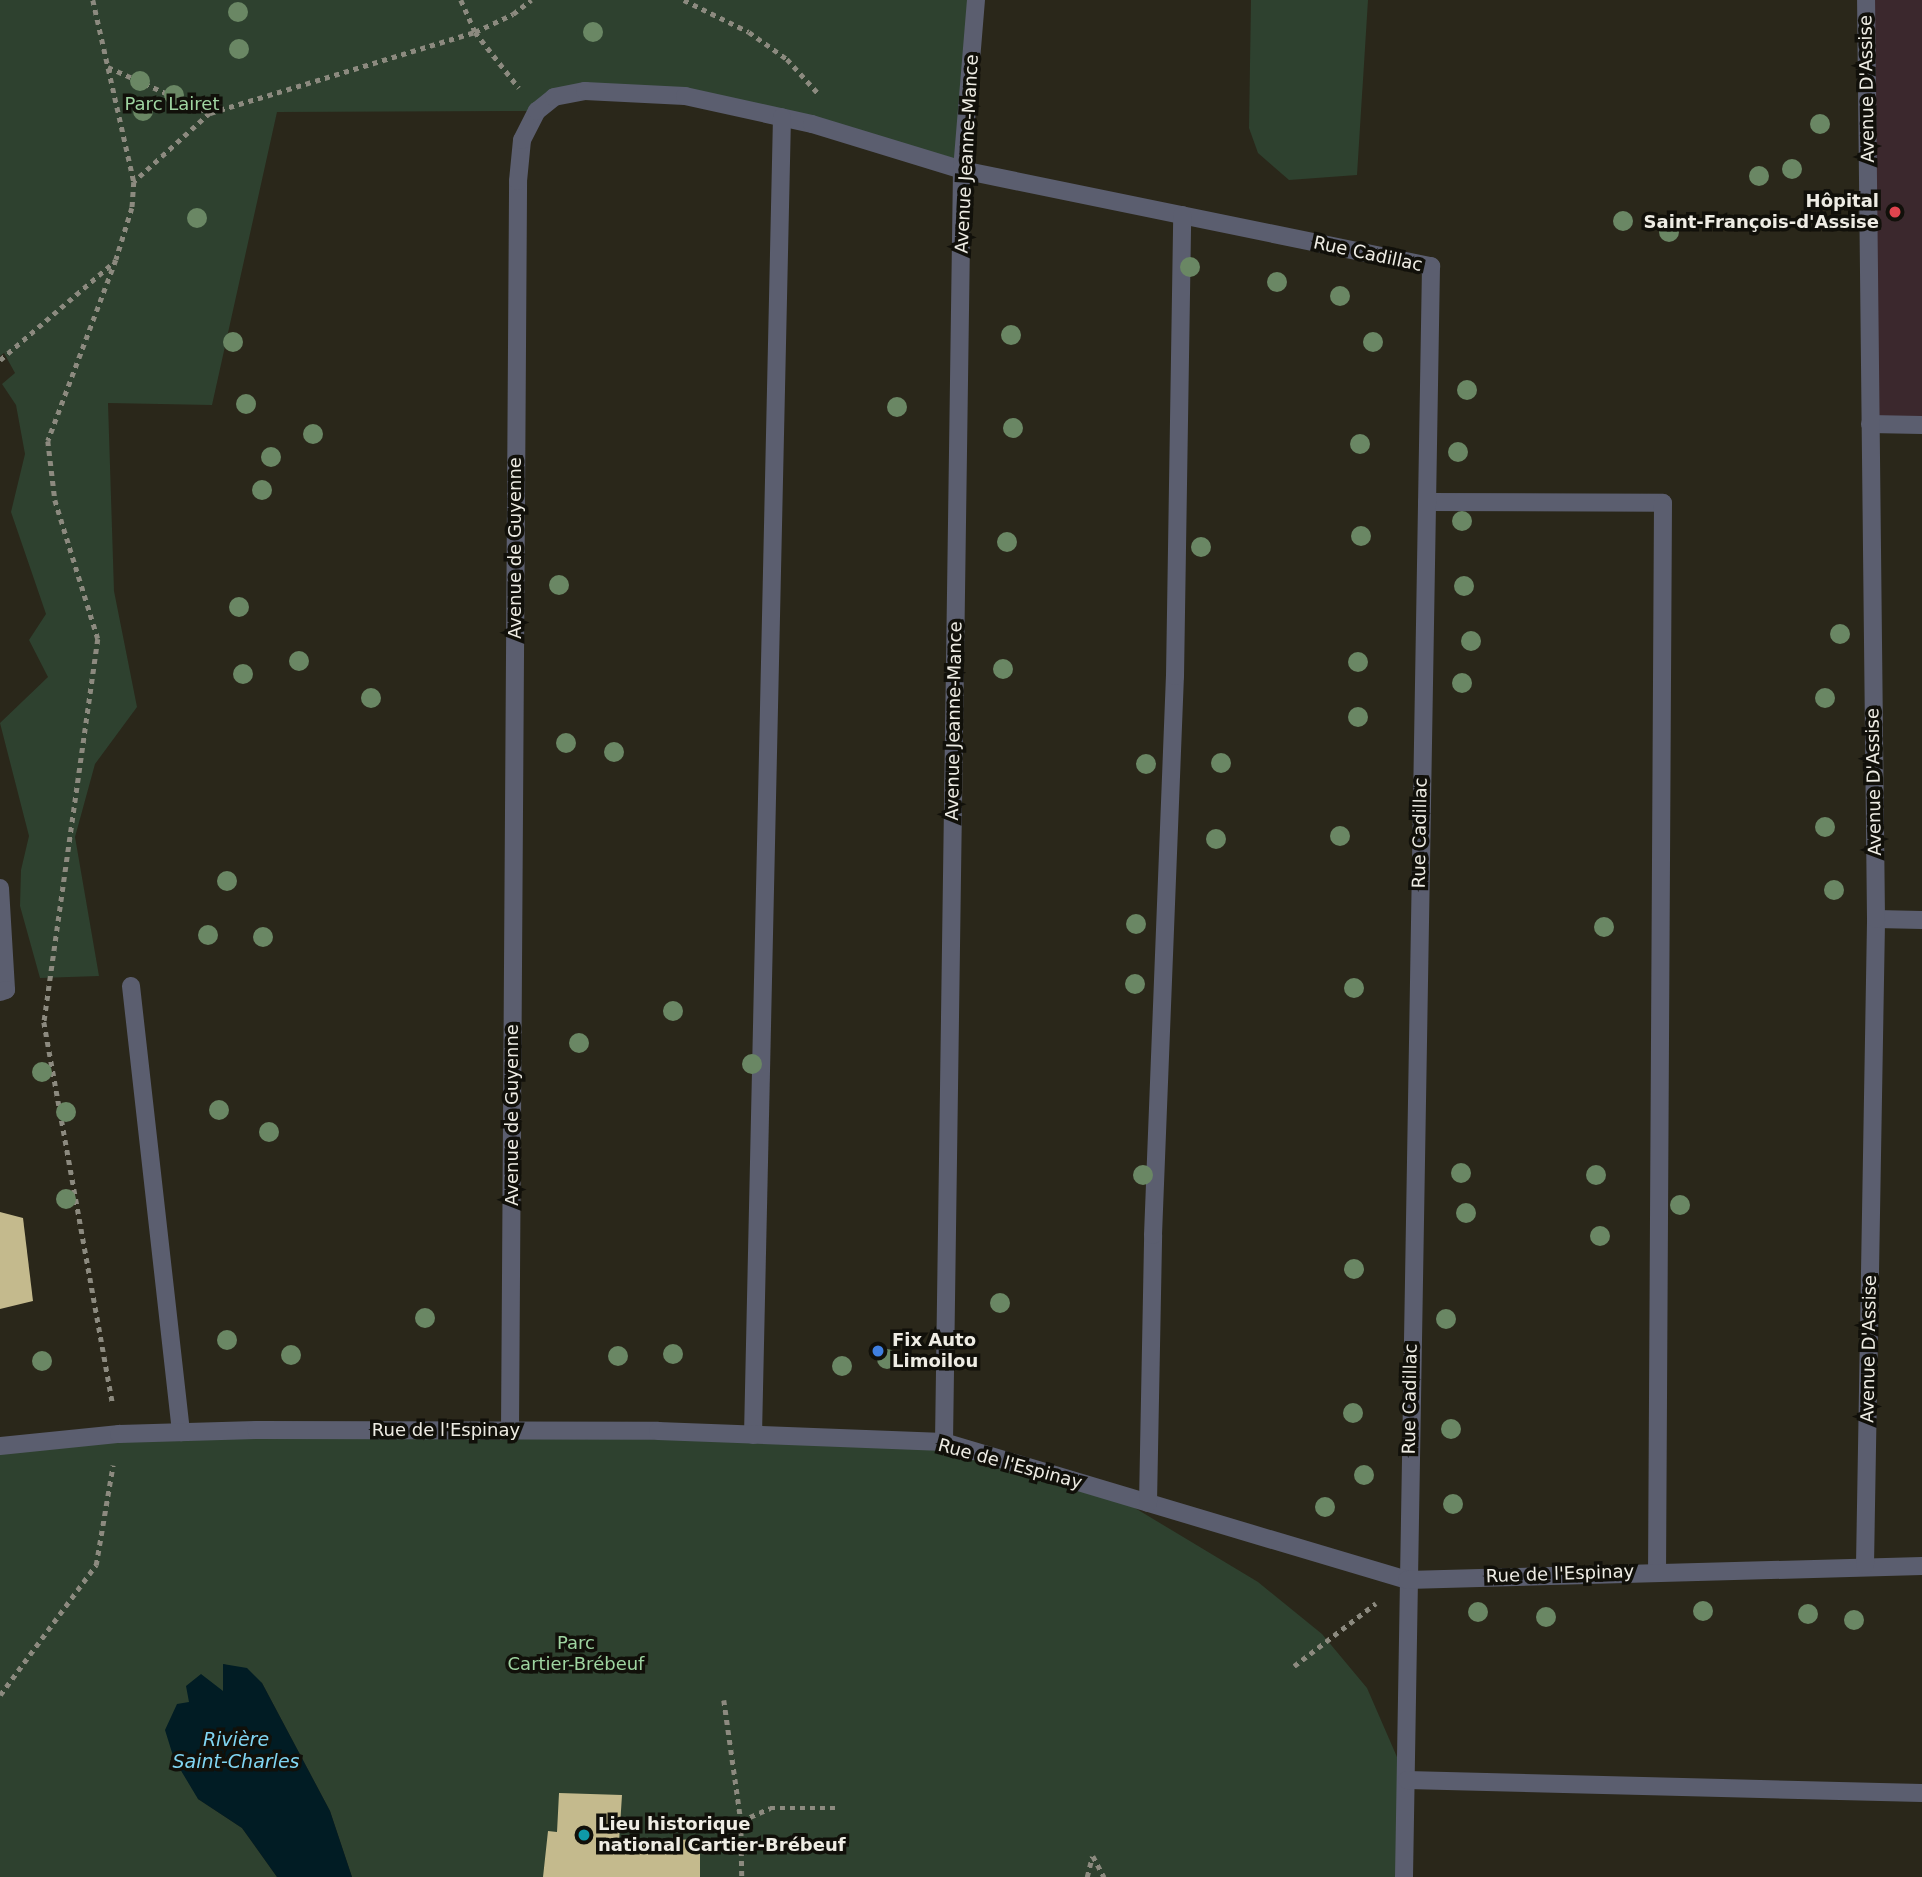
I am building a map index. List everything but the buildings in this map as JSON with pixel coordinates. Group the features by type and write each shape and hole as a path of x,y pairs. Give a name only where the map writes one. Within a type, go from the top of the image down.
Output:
{"street":[{"name":"Avenue Jeanne-Mance","path":"944,1442 962,170 976,0"},
{"name":"Avenue D'Assise","path":"1865,1565 1876,919 1866,0"},
{"path":"537,111 554,97 585,91 685,96 812,124 962,170"},
{"name":"Avenue de Guyenne","path":"510,1430 518,181 522,141 537,111"},
{"path":"752,1435 782,117"},
{"name":"Rue Cadillac","path":"962,170 1431,266 1404,1877"},
{"path":"1148,1503 1153,1235 1175,676 1182,215"},
{"path":"1870,424 1922,425"},
{"path":"1427,502 1662,503 1657,1571"},
{"path":"0,888 3,991"},
{"path":"1876,919 1922,920"},
{"path":"131,986 181,1432"},
{"name":"Rue de l'Espinay","path":"0,1446 119,1434 181,1432 510,1430 944,1442 1407,1580 1865,1565 1922,1566"},
{"path":"1407,1780 1922,1793"}],"path":[{"path":"0,1695 96,1565 119,1434 44,1022 98,639 55,500 48,441 116,260 132,208 134,182 93,0"},
{"path":"461,0 475,32 537,111"},
{"path":"134,182 210,113 475,32 513,14 531,0"},
{"path":"684,0 749,32 787,59 818,93 812,124"},
{"path":"108,67 210,113"},
{"path":"0,360 116,260"},
{"path":"1294,1666 1407,1580"},
{"path":"724,1700 741,1821 741,1877"},
{"path":"741,1821 770,1808 836,1808"},
{"path":"1087,1877 1093,1856 1104,1877"}],"shaded area":[{"name":"Hôpital Saint-François-d'Assise","path":"1866,0 1922,0 1922,424 1870,424"}],"green space":[{"name":"Parc Lairet","path":"0,0 976,0 962,170 685,96 585,91 537,111 277,112 212,405 108,403 114,591 137,707 95,764 75,837 99,976 40,978 20,906 21,870 29,836 0,723 48,677 29,640 46,614 11,512 25,454 16,405 2,384 15,373 4,353 0,356"},
{"path":"1251,0 1368,0 1357,175 1289,180 1258,153 1249,128"},
{"name":"Parc Cartier-Brébeuf","path":"119,1434 944,1442 1105,1490 1258,1582 1322,1634 1367,1688 1407,1780 1404,1877 352,1877 330,1811 262,1683 224,1664 223,1692 189,1702 198,1799 242,1828 277,1877 0,1877 0,1446"}],"water":[{"name":"Rivière Saint-Charles","path":"223,1664 247,1668 262,1683 330,1811 352,1877 277,1877 242,1828 198,1799 174,1759 165,1730 177,1704 189,1702 186,1686 201,1674 223,1691"}],"place":[{"name":"Hôpital Saint-François-d'Assise","path":"1895,212"},
{"name":"Fix Auto Limoilou","path":"878,1351"},
{"name":"Lieu historique national Cartier-Brébeuf","path":"584,1835"}]}
